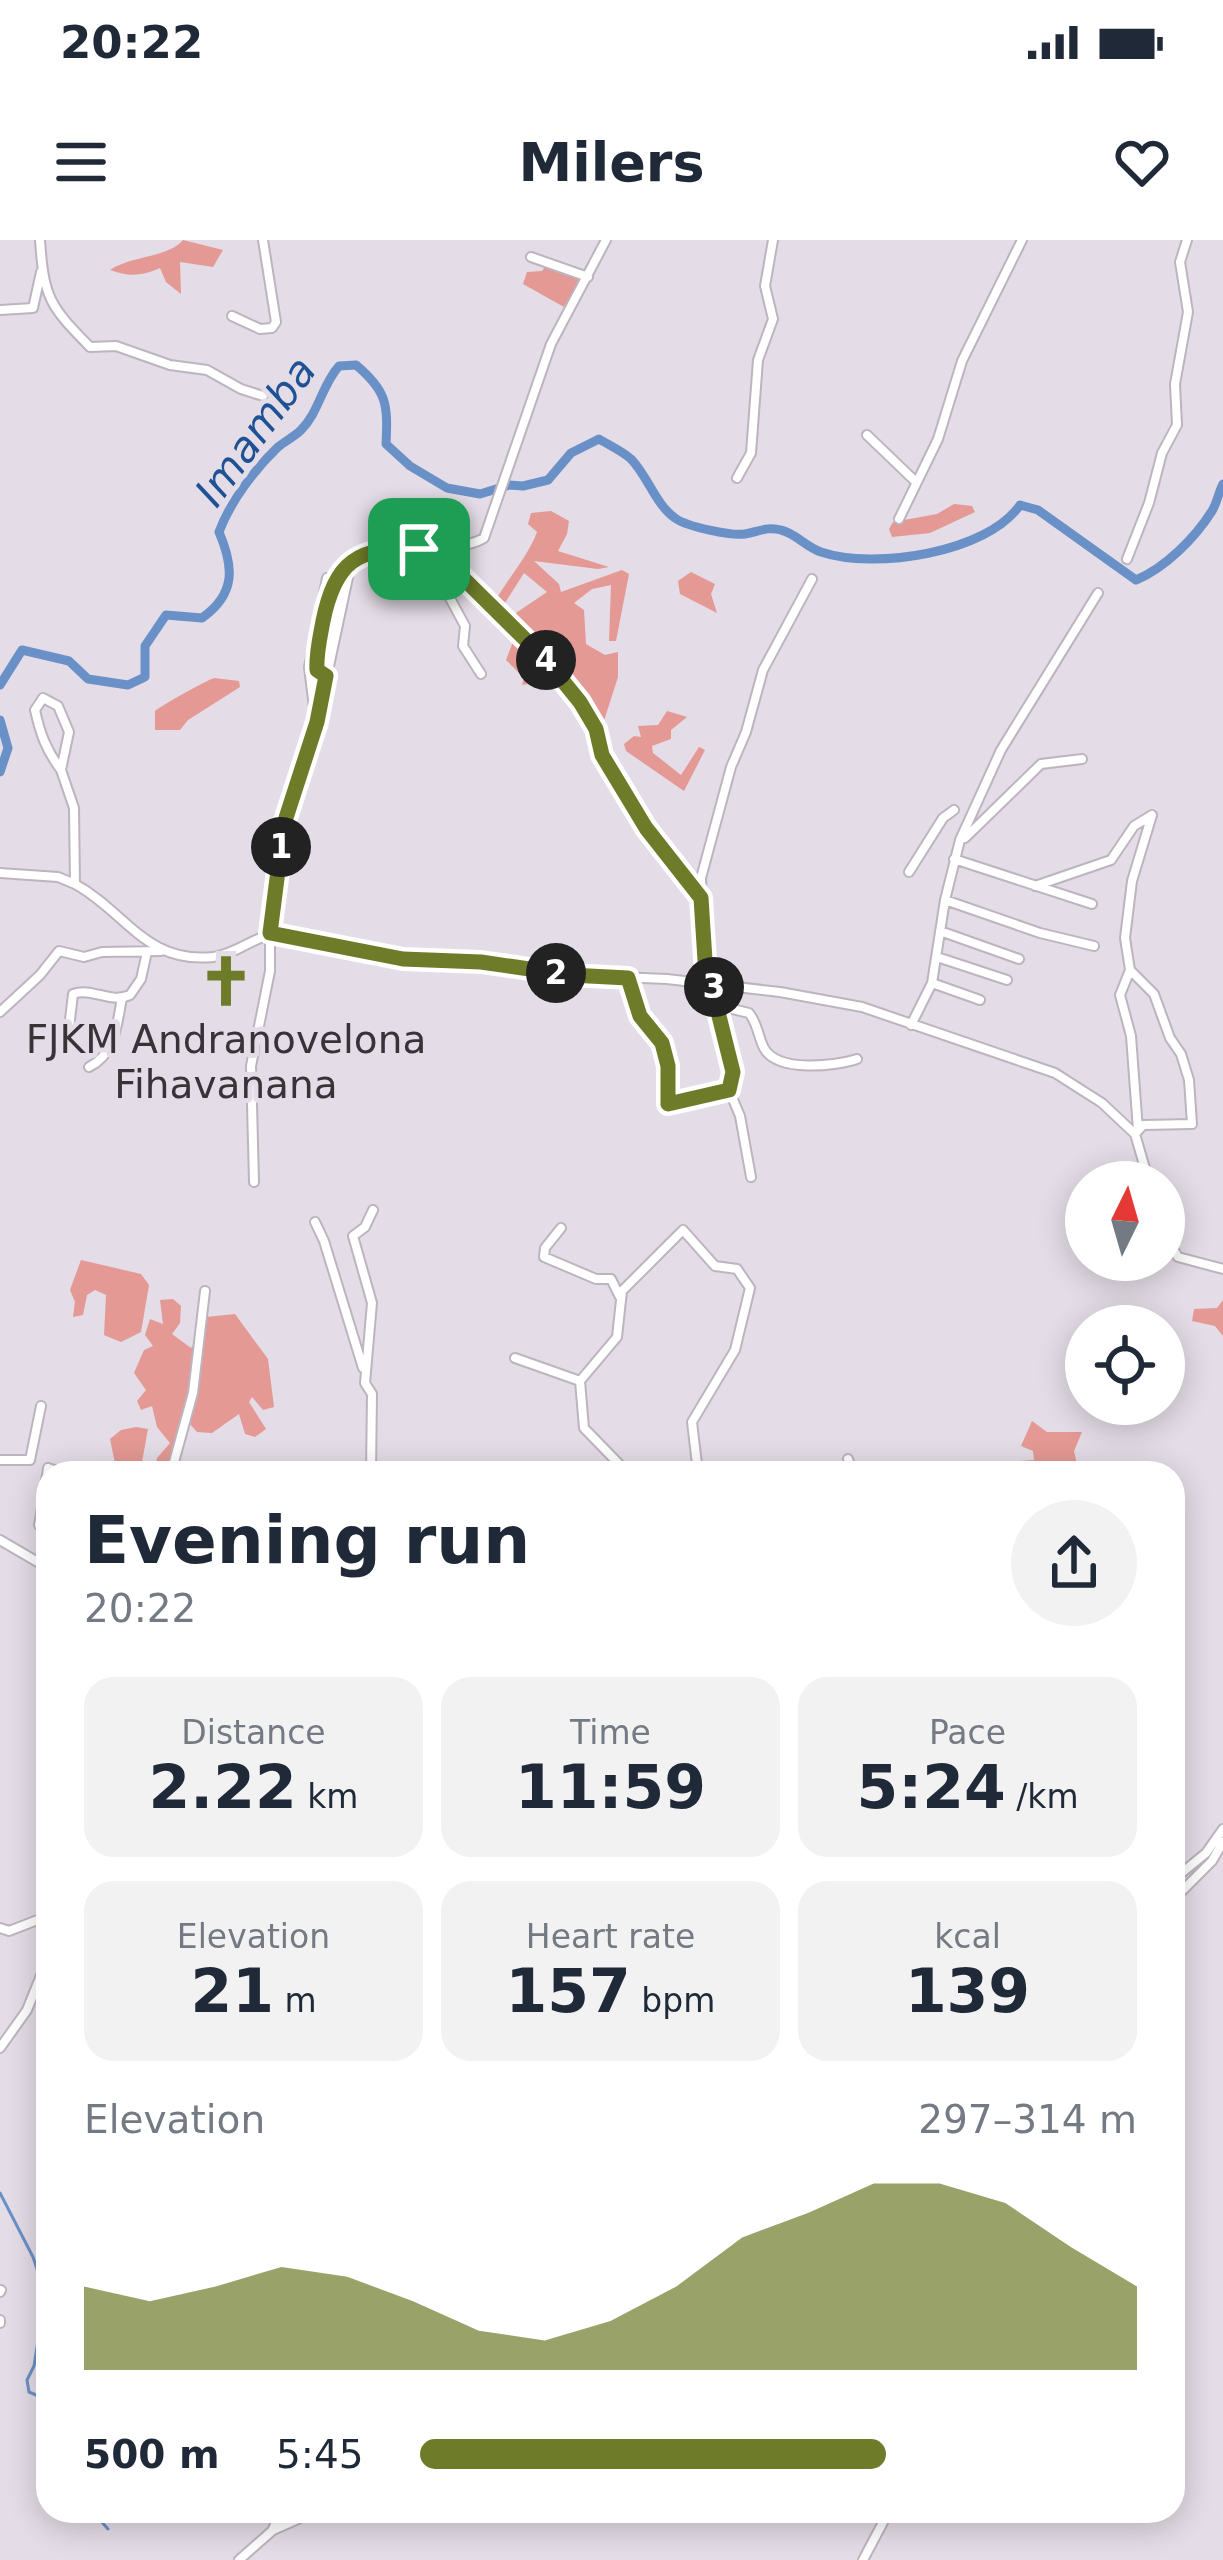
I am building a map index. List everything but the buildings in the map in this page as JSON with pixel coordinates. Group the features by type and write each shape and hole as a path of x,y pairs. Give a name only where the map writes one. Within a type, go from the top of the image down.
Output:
{"street":[{"path":"40,240 42,271 53,310 89,347 116,346 170,365 207,370 262,396"},
{"path":"232,316 260,328 272,328 277,322 267,247 262,240"},
{"path":"326,676 317,670 316,655 328,593 342,569 384,550 467,546 484,538 551,344 605,240"},
{"path":"898,519 946,419 962,361 1022,240"},
{"path":"1127,559 1162,453 1178,425 1175,383 1188,318 1180,262 1187,240"},
{"path":"737,478 752,453 758,360 772,319 765,286 771,241"},
{"path":"531,256 588,278"},
{"path":"34,308 42,271"},
{"path":"0,310 53,310"},
{"path":"867,435 916,482"},
{"path":"419,549 457,572 545,659 580,702 596,729 602,755 646,828 701,898"},
{"path":"254,1182 251,1066 270,971 270,933 284,824 316,724 352,565"},
{"path":"445,565 445,589 464,626 464,646 481,674"},
{"path":"316,724 310,668 327,578"},
{"path":"751,1177 740,1116 729,1090 733,1072 705,960 701,878 763,670 812,579"},
{"path":"911,1025 932,983 960,843 1001,750 1098,593"},
{"path":"61,770 69,732 66,718 58,706 43,698 35,710 40,731 74,808 75,884"},
{"path":"960,843 1041,764 1082,758"},
{"path":"909,872 954,810"},
{"path":"1035,886 1111,860 1134,826 1152,815 1128,901 1125,938 1130,970 1120,995 1131,1036 1136,1132 1144,1161"},
{"path":"955,859 1092,904"},
{"path":"0,873 35,874 75,884 162,951"},
{"path":"945,900 1094,946"},
{"path":"940,931 1019,959"},
{"path":"0,1012 58,951 84,957 102,952 162,951 213,957 270,933 403,959 481,962 824,999 1055,1073 1136,1132"},
{"path":"89,1067 98,1063 120,1026 122,998 141,979 147,952"},
{"path":"937,957 1007,980"},
{"path":"1130,970 1154,994 1169,1039 1181,1054 1189,1080 1192,1124 1142,1125 1136,1132"},
{"path":"628,978 640,1016 662,1043 668,1066 668,1104 729,1090"},
{"path":"932,983 980,1000"},
{"path":"69,1028 77,990 122,998"},
{"path":"718,1005 749,1013 767,1053 789,1064 806,1067 857,1058"},
{"path":"365,1375 372,1304 353,1236 373,1210"},
{"path":"315,1222 372,1394 371,1461"},
{"path":"561,1228 545,1248 544,1257 596,1279 611,1279 620,1299"},
{"path":"612,1461 584,1429 580,1381 617,1336 622,1291 683,1230 715,1266 736,1269 750,1288 735,1350 692,1422 697,1461"},
{"path":"1185,1259 1223,1269"},
{"path":"174,1461 193,1393 205,1291"},
{"path":"515,1358 580,1381"},
{"path":"0,1460 30,1460 41,1406"},
{"path":"0,1540 36,1561"},
{"path":"1185,1870 1206,1853 1223,1829"},
{"path":"1185,1888 1212,1861 1223,1842"},
{"path":"0,1928 9,1930 36,1920"},
{"path":"0,2048 27,2010 36,1988"},
{"path":"272,2530 275,2523"},
{"path":"239,2560 272,2530 289,2523"},
{"path":"862,2560 882,2523"}],"shaded area":[{"path":"183,240 223,250 213,267 180,262 181,294 166,282 160,268 135,275 110,270 169,250"},
{"path":"547,264 582,278 564,307 523,284 527,272 542,271"},
{"path":"954,504 972,506 975,512 930,533 892,537 893,522 937,514"},
{"path":"551,511 569,521 558,551 609,567 534,561 559,584 561,592 622,570 629,574 616,641 609,641 611,585 592,589 574,603 584,610 586,644 605,655 618,652 618,677 602,727 594,725 590,708 553,662 533,683 522,685 524,678 506,660 514,639 507,626 510,617 547,592 524,573 503,606 494,603 537,532 528,524 531,513"},
{"path":"691,572 715,584 711,594 717,613 680,594 678,581"},
{"path":"214,678 239,681 240,687 180,730 155,730 155,711"},
{"path":"667,711 687,717 671,730 671,739 652,746 653,753 681,775 699,747 705,750 684,791 626,751 624,744 641,737 638,726 658,725"},
{"path":"81,1260 141,1274 149,1285 141,1332 121,1342 104,1335 106,1295 95,1290 87,1295 83,1315 73,1317 75,1302 70,1290"},
{"path":"173,1299 181,1306 180,1323 172,1334 191,1348 206,1317 235,1314 268,1359 274,1407 263,1410 252,1397 249,1402 266,1429 255,1437 245,1434 239,1414 212,1433 197,1432 189,1423 177,1461 157,1461 170,1443 157,1427 152,1406 141,1410 137,1401 146,1390 134,1373 144,1350 153,1346 145,1335 150,1319 163,1324 160,1300"},
{"path":"1223,1300 1223,1336 1215,1326 1192,1321 1194,1309 1217,1308"},
{"path":"1032,1421 1047,1432 1082,1432 1074,1451 1076,1461 1019,1461 1034,1460 1033,1451 1021,1446"},
{"path":"148,1429 142,1461 115,1461 110,1439 121,1430"}],"waterway":[{"name":"Imamba","path":"0,685 22,650 69,661 88,679 128,685 145,677 145,646 166,615 202,618 221,599 229,579 219,532 224,521 261,465 307,423 339,366 356,365 380,391 386,408 386,444 410,466 447,488 480,494 548,480 571,453 599,439 631,459 662,506 681,521 730,534 781,530 816,550 843,557 899,558 957,546 1004,522 1020,505 1038,510 1136,580 1188,542 1212,511 1223,484"},
{"name":"Imamba","path":"0,720 8,748 0,772"},
{"path":"0,2193 36,2266"},
{"path":"36,2353 27,2380 29,2392 36,2395"},
{"path":"103,2523 108,2529"}],"place":[{"name":"FJKM Andranovelona Fihavanana","path":"226,981"}],"route":[{"path":"419,549 457,572 545,659 580,702 596,729 602,755 646,828 701,898 705,960 733,1072 729,1090 668,1104 668,1066 662,1043 640,1016 628,978 403,959 270,933 284,824 317,722 326,676 317,670 316,655 333,580 365,555 419,549"}]}
